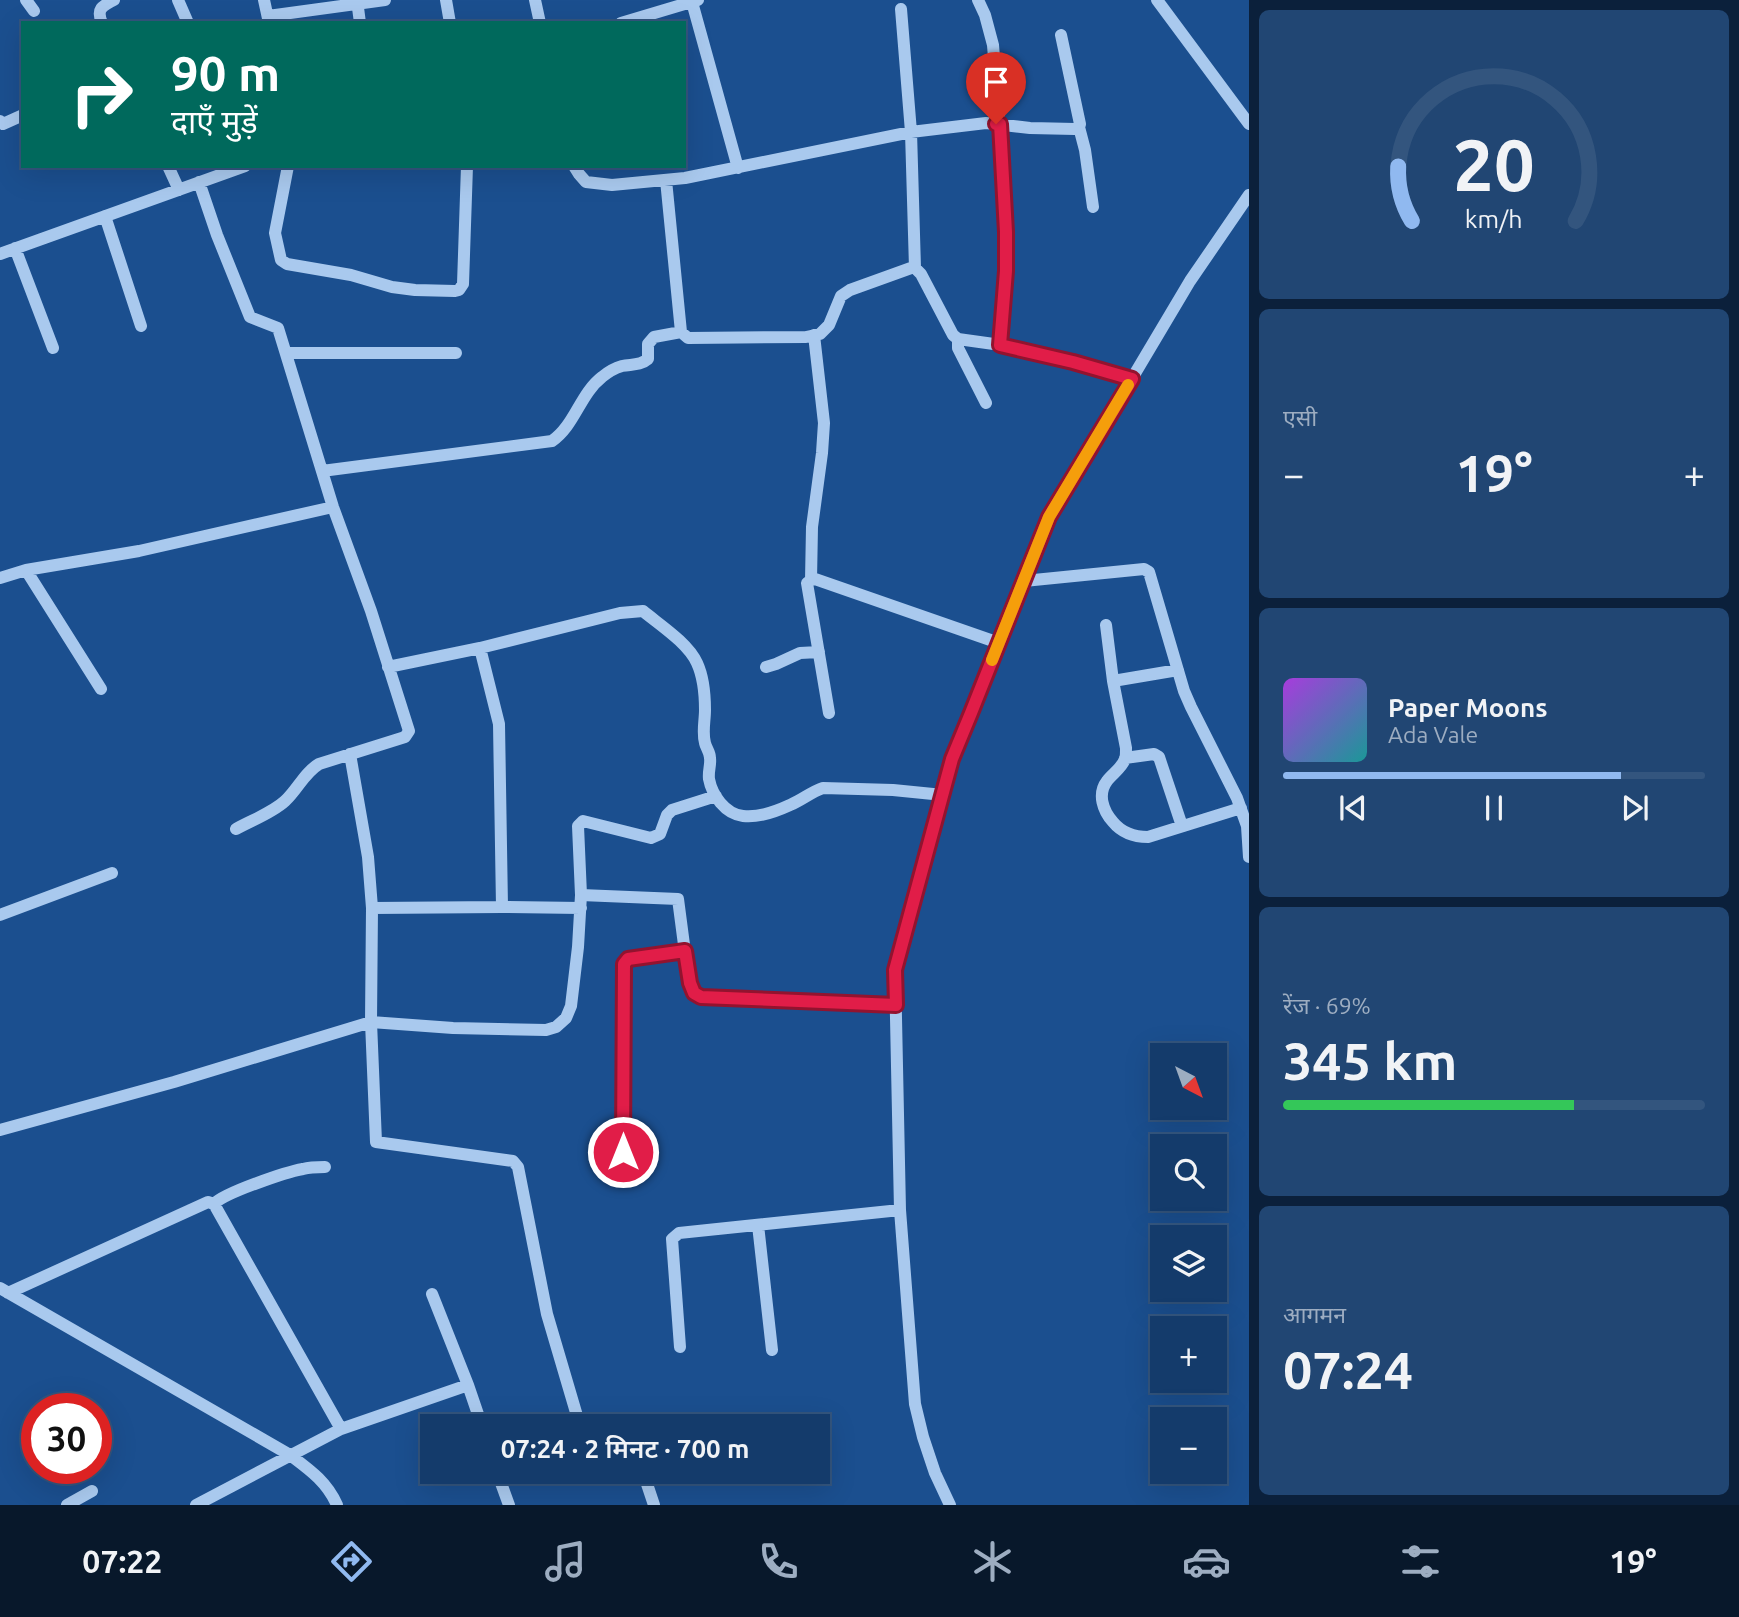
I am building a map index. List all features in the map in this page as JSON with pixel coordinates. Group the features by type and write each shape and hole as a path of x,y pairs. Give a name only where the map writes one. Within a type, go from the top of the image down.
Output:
{"street":[{"path":"26,0 34,12"},
{"path":"101,21 100,10 114,0"},
{"path":"178,0 187,21"},
{"path":"264,0 268,19 357,2 385,0"},
{"path":"446,0 450,21"},
{"path":"535,0 540,21"},
{"path":"978,0 993,45 1000,124 1006,232 1000,345"},
{"path":"1157,0 1249,124"},
{"path":"628,21 695,1 738,168"},
{"path":"357,2 360,21"},
{"path":"901,9 911,132 915,268 921,274 953,335 958,340 1000,345 1132,379"},
{"path":"1061,35 1086,150 1093,207"},
{"path":"0,121 3,124 21,116"},
{"path":"575,168 586,181 612,185 666,180 738,168 911,132 986,123 1030,128 1079,127"},
{"path":"169,168 179,190"},
{"path":"0,254 239,168"},
{"path":"288,168 275,233 276,245 283,262 351,275 392,287 455,291 463,284 467,168"},
{"path":"666,180 681,332 692,339 820,334 829,325 841,296 850,290 915,268"},
{"path":"200,182 217,235 250,317 278,328 333,507 371,611 408,733 405,737 313,767 281,804 236,829"},
{"path":"950,1505 935,1474 915,1404 900,1210 895,970 952,759 1049,517 1190,281 1249,195"},
{"path":"105,216 141,326"},
{"path":"15,248 53,348"},
{"path":"322,471 552,441 566,429 592,386 605,374 619,367 643,364 648,359 648,344 654,337 681,332"},
{"path":"811,580 811,527 824,423 814,335"},
{"path":"958,340 958,348 986,403"},
{"path":"286,353 456,354"},
{"path":"0,578 26,570 139,551 333,507"},
{"path":"1024,581 1147,569 1191,707 1241,808 1247,826 1249,856"},
{"path":"26,570 101,689"},
{"path":"829,713 807,583 811,580 815,579 999,643"},
{"path":"388,667 481,648 620,612 643,611 682,644 696,659 701,671 705,744 711,762 709,780 725,809 744,817 759,815 790,805 823,788 943,795"},
{"path":"1105,625 1126,748 1122,765 1105,783 1102,793 1104,810 1110,819 1128,834 1148,837 1241,808"},
{"path":"481,648 499,724 502,907"},
{"path":"766,667 800,653 819,652"},
{"path":"1113,681 1178,670"},
{"path":"350,754 368,857 372,908 371,1022 376,1142 513,1161 518,1167 547,1314 576,1414"},
{"path":"1125,758 1154,754 1159,757 1182,827"},
{"path":"0,1130 174,1082 371,1022 453,1028 546,1030 556,1027 566,1018 571,1006 581,901 580,823 583,821 651,838 660,834 667,815 672,810 716,796"},
{"path":"0,915 112,873"},
{"path":"372,908 502,907 678,898 690,983 694,993 701,997 896,1005"},
{"path":"623,1152 624,964 628,959 685,951"},
{"path":"214,1204 223,1197 284,1174 303,1168 325,1167"},
{"path":"4,1291 208,1202 214,1204 341,1429"},
{"path":"680,1347 672,1239 679,1233 900,1210"},
{"path":"758,1225 772,1350"},
{"path":"4,1291 290,1455 320,1478 337,1505"},
{"path":"432,1294 478,1414"},
{"path":"196,1505 341,1429 468,1385"},
{"path":"501,1484 509,1505"},
{"path":"647,1484 653,1505"},
{"path":"67,1505 92,1491"}],"slow traffic":[{"path":"992,660 1049,517 1128,385"}],"route":[{"path":"623,1152 625,960 685,951 690,983 694,993 701,997 896,1005 895,970 952,759 1049,517 1132,379 1000,345 1006,232 1000,124 996,124"}]}
